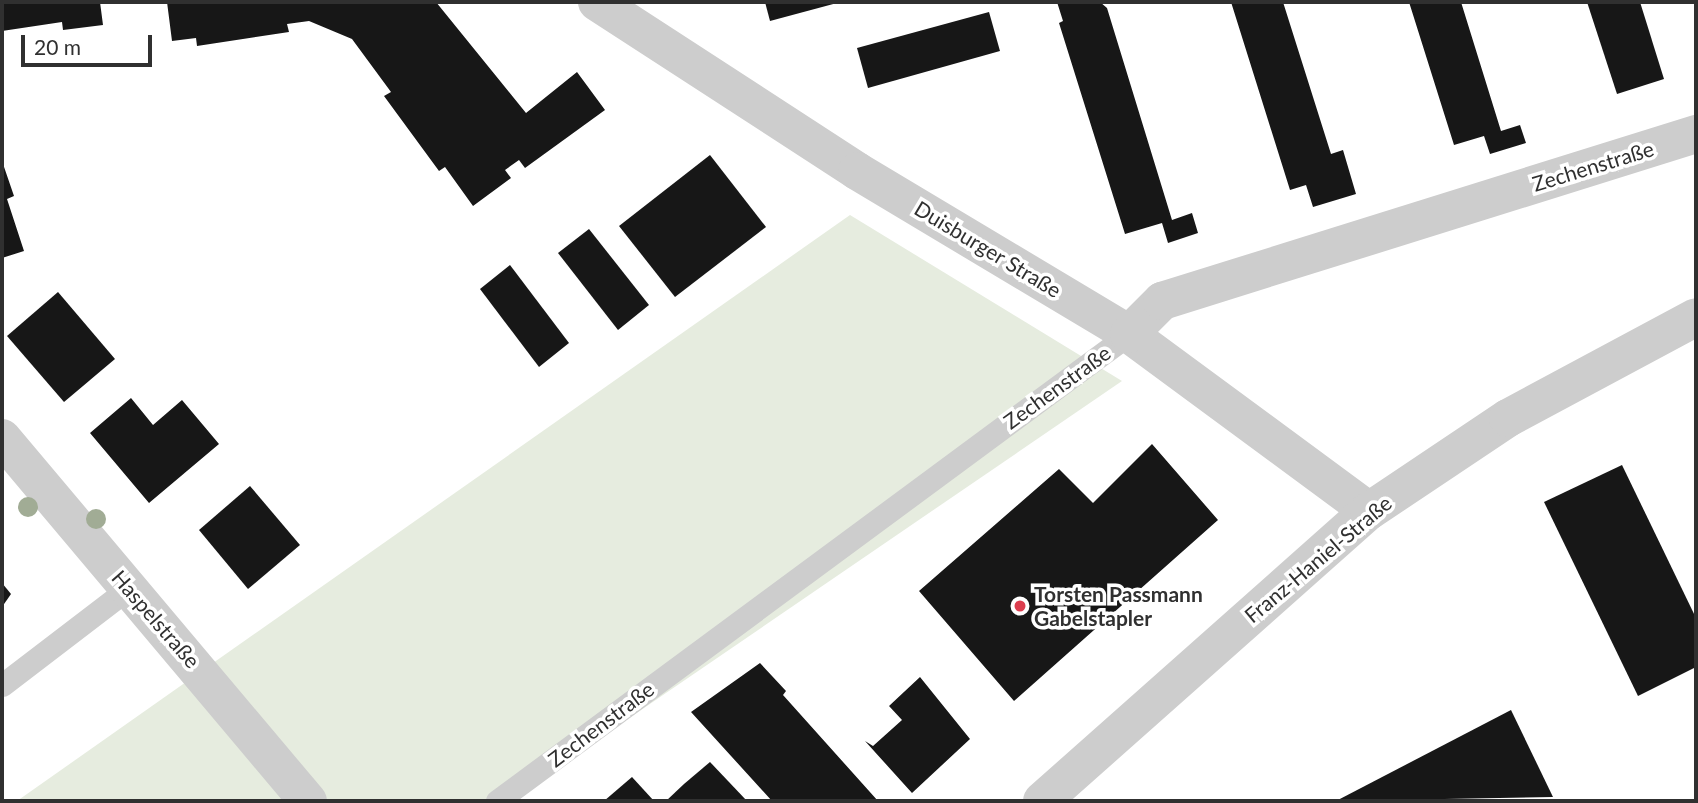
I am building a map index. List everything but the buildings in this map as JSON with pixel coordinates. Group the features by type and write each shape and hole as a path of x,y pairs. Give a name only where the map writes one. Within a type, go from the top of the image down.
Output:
{"street":[{"name":"Duisburger Straße","path":"597,2 857,171 1129,334 1369,511"},
{"name":"Zechenstraße","path":"1129,334 1162,301 1696,134"},
{"name":"Franz-Haniel-Straße","path":"1042,801 1369,511 1507,418 1696,317"},
{"name":"Haspelstraße","path":"2,438 308,801"}],"lane":[{"name":"Zechenstraße","path":"497,801 1129,334"},
{"path":"2,685 129,588"}],"shaded area":[{"path":"850,215 1122,381 508,801 17,801"}],"place":[{"name":"Torsten Passmann Gabelstapler","path":"1020,606"}]}
